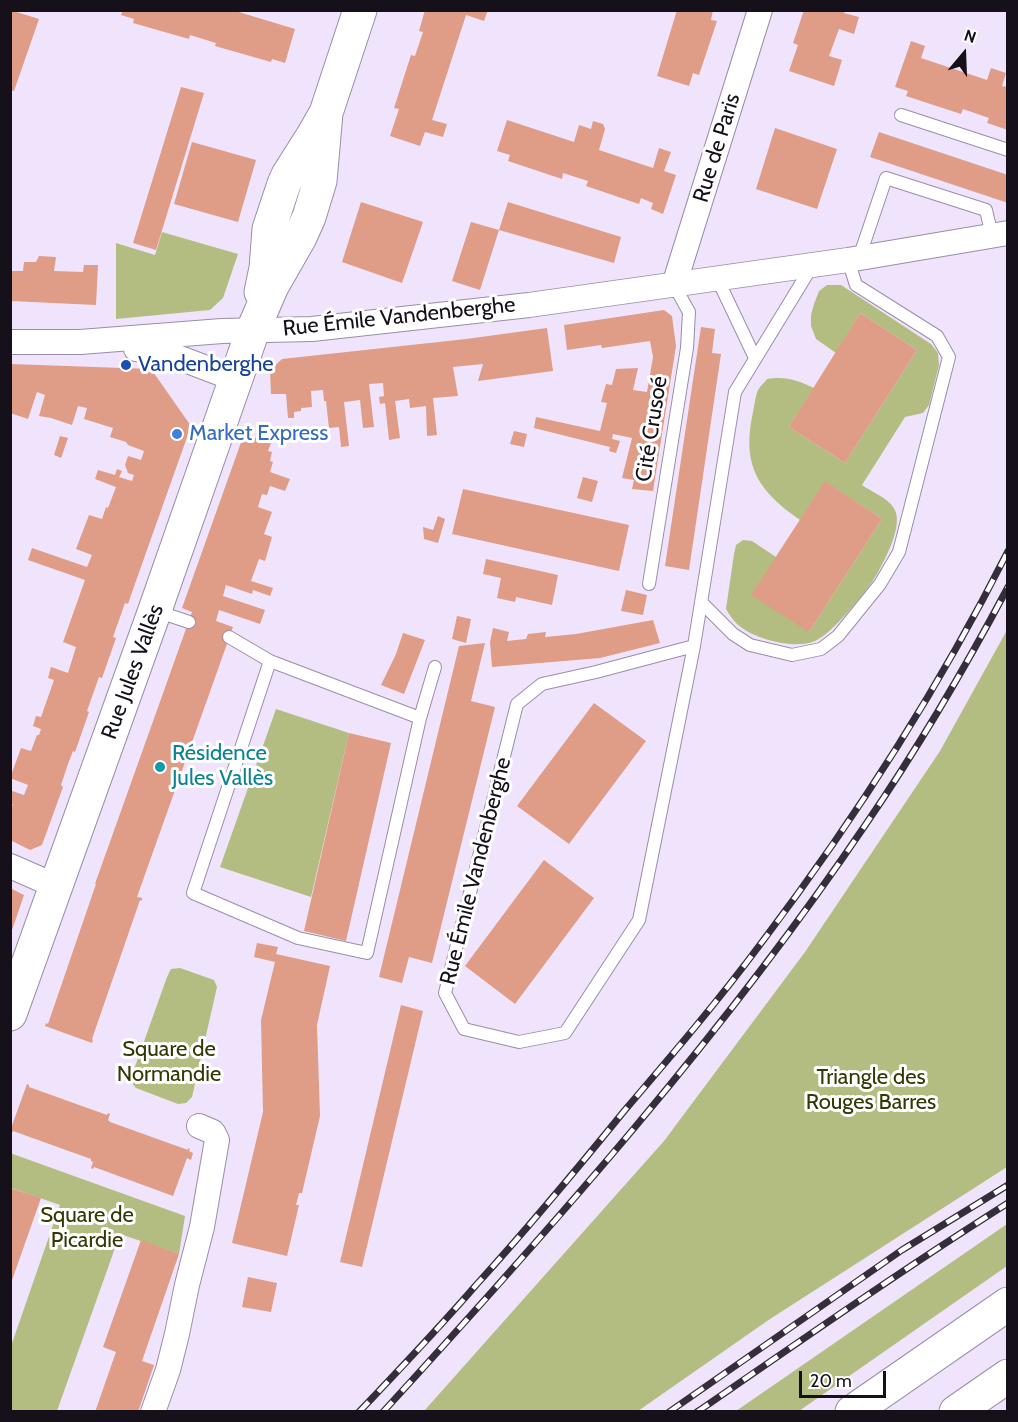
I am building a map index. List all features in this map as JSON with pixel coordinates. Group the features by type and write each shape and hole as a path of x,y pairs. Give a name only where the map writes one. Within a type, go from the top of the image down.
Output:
{"main road":[{"name":"Rue Jules Vallès","path":"10,1014 253,330 272,286 300,237 312,208 322,171 326,113 360,10"},
{"path":"852,1412 1008,1304"},
{"path":"956,1412 1008,1376"},
{"path":"994,1412 1008,1398"}],"street":[{"name":"Rue de Paris","path":"674,285 760,10"},
{"name":"Rue Émile Vandenberghe","path":"10,342 80,342 253,330 324,328 529,305 854,259 1000,235"},
{"name":"Rue Émile Vandenberghe","path":"80,342 164,352 235,379"},
{"path":"10,866 56,886"},
{"path":"153,1412 173,1352 201,1227 217,1140 213,1132 199,1126"}],"lane":[{"path":"901,115 1008,150"},
{"path":"701,602 733,634 750,645 792,655 821,649 838,636 880,584 898,552 949,357 937,336 856,285 854,259 886,178 986,210 1000,235"},
{"name":"Rue Émile Vandenberghe","path":"694,646 542,684 517,704 445,993 464,1029 519,1042 565,1033 639,920 694,646 735,392 812,265"},
{"path":"717,278 755,358"},
{"name":"Cité Crusoé","path":"649,584 687,348 689,312 674,285"},
{"path":"155,610 189,622"},
{"path":"229,637 270,661 420,718"},
{"path":"270,661 193,893 298,938 367,954 420,718 435,668"}],"green space":[{"path":"162,232 238,254 223,298 210,310 116,319 116,243 155,255"},
{"path":"827,285 841,285 931,344 938,353 939,365 929,405 923,413 905,417 862,485 891,504 896,513 894,536 880,568 857,601 822,637 807,643 786,644 774,642 744,629 726,609 736,545 743,540 752,541 776,557 809,632 882,519 825,482 800,520 774,499 757,477 752,465 750,435 758,390 767,379 774,378 791,379 814,388 789,427 845,463 917,350 860,313 836,353 816,339 811,326 811,315 819,291"},
{"name":"Triangle des Rouges Barres","path":"1007,630 1007,1167 770,1319 638,1411 424,1411 664,1141 805,952 940,751"},
{"path":"276,709 349,733 311,897 220,867"},
{"name":"Square de Normandie","path":"180,968 214,980 217,987 192,1097 186,1103 178,1104 136,1088 131,1082 167,977 171,969"},
{"name":"Square de Picardie","path":"10,1153 185,1216 179,1254 120,1234 57,1411 11,1411 11,1346 60,1205 11,1188"},
{"path":"1007,1224 1007,1266 799,1411 736,1411"}],"building":[{"path":"10,10 39,19 14,91 10,90"},
{"path":"123,10 232,10 295,29 285,63 272,59 271,62 215,46 216,43 190,35 189,39 133,23 134,19 121,15"},
{"path":"425,10 488,10 484,21 466,15 432,120 447,124 443,137 425,132 420,146 390,136 399,109 394,108 411,55 415,56 423,32 419,31"},
{"path":"677,10 713,10 711,20 717,21 699,75 693,73 689,86 657,76"},
{"path":"804,10 845,10 844,13 859,17 854,34 839,29 829,56 842,60 834,86 789,71 798,45 793,43"},
{"path":"911,41 925,46 921,58 987,80 991,68 1006,73 1002,86 1008,87 1008,130 987,123 989,118 963,109 961,114 906,96 908,91 895,87"},
{"path":"181,87 204,93 156,250 133,243"},
{"path":"507,120 574,142 579,125 591,129 593,121 603,124 605,129 599,150 653,168 659,148 671,152 664,171 676,175 663,214 651,209 653,203 641,198 639,204 586,186 588,181 563,173 562,179 508,161 510,155 497,151"},
{"path":"775,128 837,149 817,209 756,189"},
{"path":"879,132 1008,175 1008,203 870,157"},
{"path":"192,142 256,160 238,222 174,204"},
{"path":"361,202 423,222 402,283 342,262"},
{"path":"508,202 621,237 614,263 499,230"},
{"path":"471,222 499,230 480,290 452,281"},
{"path":"39,256 56,257 54,271 83,272 84,265 98,265 96,305 10,301 10,271 23,271 24,262 36,262"},
{"path":"664,310 672,316 676,346 653,491 632,489 634,480 622,478 632,438 613,434 612,439 620,441 616,453 609,451 610,447 534,428 536,417 600,431 607,403 601,402 606,384 612,385 616,369 638,368 633,390 647,392 653,357 650,341 567,350 564,325"},
{"path":"860,313 917,350 845,463 789,427"},
{"path":"701,327 715,329 712,353 721,354 689,570 665,566"},
{"path":"547,328 553,371 478,381 483,364 453,367 458,396 433,398 437,435 427,436 426,406 410,408 409,399 395,401 400,438 389,440 385,403 380,404 379,397 384,396 383,383 369,384 374,427 363,428 360,400 344,402 349,446 341,447 339,427 329,428 323,390 311,391 312,407 301,408 301,411 294,412 294,418 288,418 286,394 271,394 270,370 282,359"},
{"path":"10,364 151,369 191,426 128,604 125,603 113,637 116,638 102,678 99,677 42,845 30,850 10,840 10,811 13,804 10,804 10,796 12,791 24,795 28,785 10,778 21,748 31,751 39,735 41,729 33,726 36,716 41,717 54,680 48,678 51,667 68,673 76,647 63,642 85,580 28,560 32,548 87,567 92,555 76,549 89,515 102,519 116,487 95,479 98,470 115,475 117,469 122,471 119,477 132,481 134,475 128,473 125,465 128,456 141,460 144,451 110,437 113,428 84,419 87,408 78,406 72,425 39,416 45,395 37,392 28,419 10,413"},
{"path":"514,431 527,434 524,447 510,444"},
{"path":"244,434 271,443 268,451 272,452 270,461 273,462 270,472 290,479 285,491 270,486 267,495 262,494 258,507 272,512 264,534 272,537 265,561 259,559 251,581 273,588 270,596 253,590 252,594 226,585 223,596 265,610 260,624 219,610 216,621 233,627 137,897 142,898 142,901 140,900 92,1043 45,1026 46,1023 48,1024 96,881 192,612 182,608"},
{"path":"60,436 68,438 61,458 54,455"},
{"path":"583,477 598,481 592,502 577,498"},
{"path":"825,481 882,519 809,632 751,595"},
{"path":"463,489 629,525 619,571 452,534"},
{"path":"438,516 445,519 438,543 424,539 423,527 433,530"},
{"path":"486,559 558,575 552,605 516,597 515,602 497,598 501,578 483,574"},
{"path":"626,590 647,595 643,615 621,611"},
{"path":"457,616 471,619 466,643 452,639"},
{"path":"653,620 660,643 600,658 492,667 490,642 493,628 509,632 507,641 526,639 528,634 546,632 545,637 576,634"},
{"path":"403,633 425,640 404,694 381,685"},
{"path":"485,643 471,701 495,707 432,963 409,957 402,983 379,977 459,646"},
{"path":"594,703 646,741 569,844 517,806"},
{"path":"349,733 391,743 346,941 304,931"},
{"path":"544,860 594,898 515,1004 465,966"},
{"path":"10,888 24,895 11,933 10,933"},
{"path":"257,943 278,947 276,954 330,966 317,1025 320,1116 302,1193 299,1193 296,1205 299,1205 287,1256 232,1243 263,1112 261,1020 275,962 254,957"},
{"path":"401,1005 423,1011 362,1267 340,1262"},
{"path":"27,1084 29,1087 107,1115 108,1113 110,1122 190,1149 189,1151 193,1153 191,1160 187,1158 173,1196 94,1167 93,1169 91,1159 10,1131"},
{"path":"10,1188 41,1198 11,1283 10,1283"},
{"path":"141,1240 179,1254 142,1361 154,1365 138,1412 95,1412 116,1352 103,1347"},
{"path":"248,1277 277,1283 271,1312 242,1307"}],"railway":[{"path":"359,1412 534,1220 695,1027 762,942 830,848 894,752 954,653 1008,551"},
{"path":"383,1412 574,1199 696,1053 755,978 866,824 904,766 958,678 1008,587"},
{"path":"669,1412 902,1250 1008,1185"},
{"path":"697,1412 890,1280 1008,1203"}],"place":[{"name":"Vandenberghe","path":"126,365"},
{"name":"Market Express","path":"177,434"},
{"name":"Résidence Jules Vallès","path":"160,767"}]}
